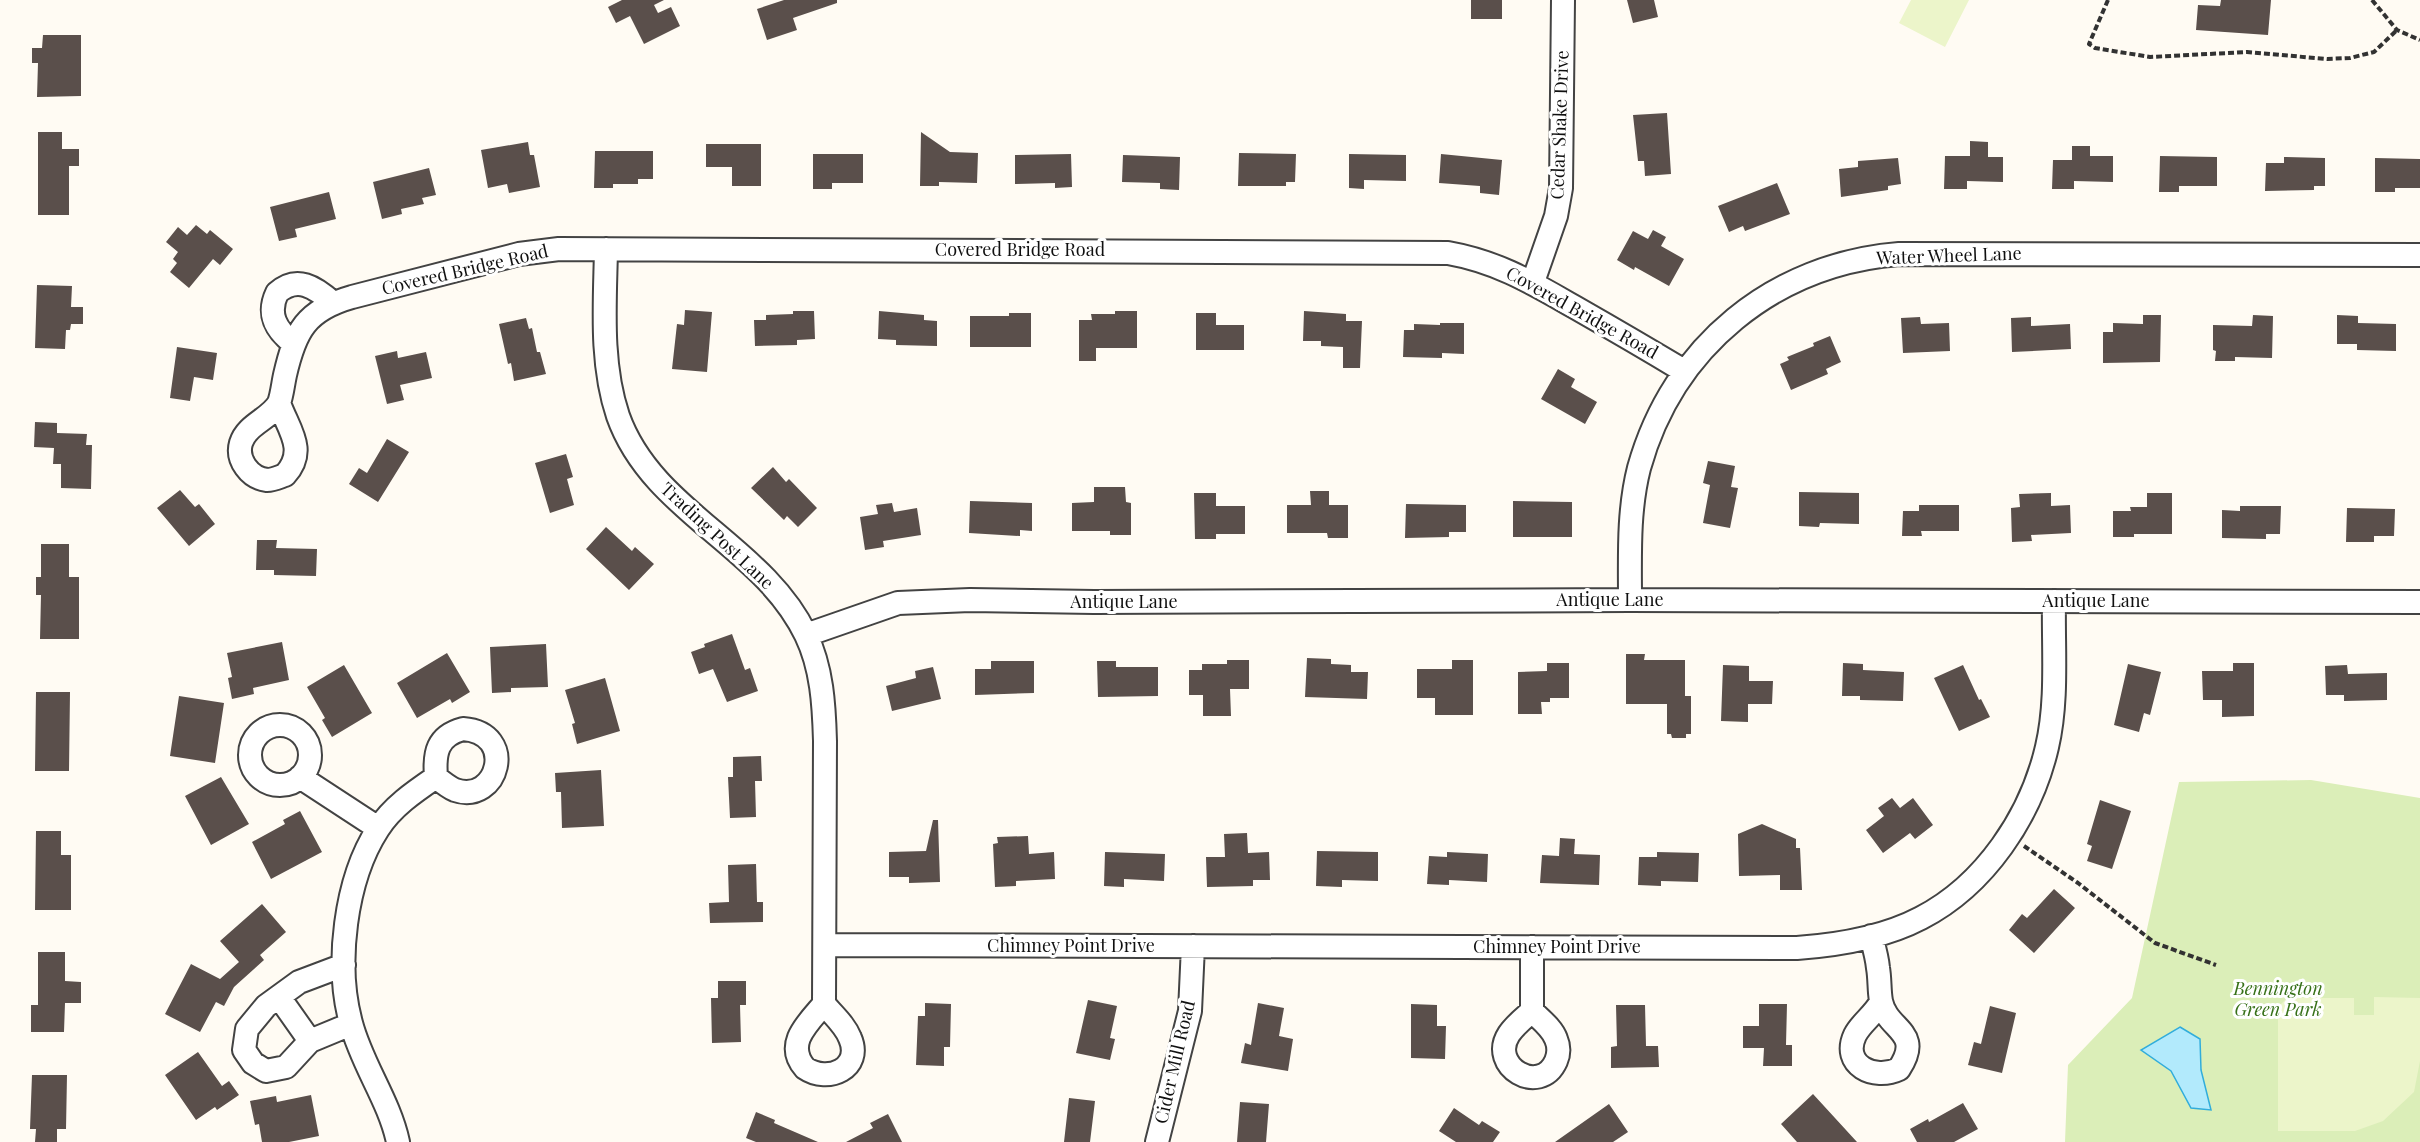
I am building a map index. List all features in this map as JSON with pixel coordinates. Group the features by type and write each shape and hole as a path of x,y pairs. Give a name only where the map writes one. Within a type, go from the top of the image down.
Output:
{"street":[{"name":"Cedar Shake Drive","path":"1533,282 1554,222 1560,194 1563,0"},
{"name":"Trading Post Lane","path":"606,249 605,320 608,369 619,416 630,440 645,466 667,491 773,586 793,611 806,635 816,664 824,700 824,1004"},
{"name":"Covered Bridge Road","path":"279,403 293,343 301,328 310,318 333,303 519,254 544,250 1427,251 1471,257 1495,264 1533,282 1684,371"},
{"name":"Water Wheel Lane","path":"1630,600 1631,524 1639,469 1650,434 1684,371 1724,328 1756,302 1777,290 1837,264 1878,256 2036,253 2420,255"},
{"path":"293,343 281,334 275,325 272,312 276,293 291,283 301,283 310,285 333,303"},
{"name":"Antique Lane","path":"806,635 898,603 930,601 2420,602"},
{"name":"Chimney Point Drive","path":"825,945 1797,948 1840,944 1871,936 1920,919 1948,900 1971,882 2009,836 2033,789 2047,747 2053,692 2054,601"},
{"path":"300,777 378,828"},
{"path":"398,1142 391,1118 360,1052 351,1024 345,995 344,965 349,913 362,859 378,828 400,803 436,777"},
{"path":"1871,936 1878,966 1881,1002"},
{"name":"Cider Mill Road","path":"1157,1142 1190,1011 1193,946"},
{"path":"1532,1011 1533,947"},
{"path":"344,965 299,982 266,1006 247,1029 244,1050 253,1063 266,1071 286,1066 310,1041 351,1024"},
{"path":"279,997 310,1041"}],"path":[{"path":"2108,0 2089,44 2095,48 2150,57 2247,52 2327,59 2350,58 2374,52 2397,30"},
{"path":"2372,0 2397,30 2420,40"},
{"path":"2009,836 2156,943 2217,965"}],"green space":[{"path":"1911,0 1969,0 1945,47 1899,23"},
{"name":"Bennington Green Park","path":"2311,780 2420,798 2420,1142 2065,1142 2068,1065 2132,998 2179,782"},
{"path":"2374,997 2420,998 2420,1061 2414,1092 2383,1121 2355,1131 2278,1131 2278,1007 2287,998 2354,998 2354,1015 2374,1015"}],"water":[{"path":"2180,1027 2200,1039 2201,1070 2211,1110 2191,1108 2171,1071 2141,1050"}],"building":[{"path":"622,0 664,0 654,5 658,13 671,7 680,26 644,44 630,16 616,23 608,7"},
{"path":"784,0 837,0 837,3 793,18 797,30 767,40 757,9"},
{"path":"1471,0 1502,0 1502,19 1471,19"},
{"path":"1627,0 1654,0 1658,17 1633,23"},
{"path":"2221,0 2271,0 2268,35 2196,30 2198,5 2220,6"},
{"path":"43,35 81,35 81,96 37,97 38,63 32,63 32,48 42,48"},
{"path":"1667,113 1671,174 1645,176 1644,161 1638,161 1633,115"},
{"path":"38,132 62,132 62,149 79,149 79,166 69,166 69,215 38,215"},
{"path":"921,132 950,152 978,153 977,183 939,182 939,186 920,186"},
{"path":"1970,141 1988,142 1988,157 2003,157 2003,182 1967,181 1967,189 1944,189 1945,156 1970,156"},
{"path":"528,142 530,155 534,155 540,187 509,193 507,184 488,188 481,150"},
{"path":"706,144 761,144 761,186 732,186 732,167 706,167"},
{"path":"2072,146 2090,146 2090,156 2113,156 2113,182 2074,181 2074,189 2052,189 2053,160 2072,160"},
{"path":"595,151 653,151 653,179 638,179 638,184 613,184 613,188 594,188"},
{"path":"1239,153 1296,154 1295,182 1286,182 1286,186 1238,186"},
{"path":"813,154 863,154 863,183 832,183 832,189 813,189"},
{"path":"1071,154 1072,187 1055,188 1055,183 1015,184 1015,155"},
{"path":"1349,154 1406,155 1406,181 1364,180 1364,189 1349,188"},
{"path":"1441,154 1502,160 1499,195 1480,193 1480,186 1439,183"},
{"path":"1123,155 1180,157 1179,190 1160,189 1160,183 1122,182"},
{"path":"2160,156 2217,157 2217,186 2179,186 2179,192 2159,192"},
{"path":"2284,157 2325,158 2325,186 2314,186 2314,190 2265,191 2266,163 2284,163"},
{"path":"1898,158 1901,184 1888,186 1888,190 1841,197 1839,169 1858,167 1858,161"},
{"path":"2375,158 2420,159 2420,188 2395,188 2395,192 2375,192"},
{"path":"429,168 436,195 422,198 424,204 401,209 402,214 382,219 373,182"},
{"path":"1777,183 1790,214 1745,231 1743,226 1729,232 1718,206"},
{"path":"329,192 336,219 295,229 297,237 279,241 270,207"},
{"path":"196,225 207,234 210,230 233,249 220,265 213,259 189,288 170,272 177,263 173,259 178,252 166,242 178,227 187,235"},
{"path":"1653,230 1666,237 1661,246 1684,259 1669,286 1617,260 1633,231 1648,239"},
{"path":"37,285 72,286 71,307 83,307 83,324 71,324 70,330 66,330 65,349 35,348"},
{"path":"685,310 712,312 707,372 672,369 677,324 684,325"},
{"path":"793,311 814,311 815,339 797,340 797,345 755,346 754,320 766,320 766,315 793,314"},
{"path":"879,311 924,315 924,320 937,321 937,346 896,345 896,340 878,339"},
{"path":"1115,311 1137,311 1137,348 1096,348 1096,361 1079,361 1079,320 1092,320 1091,314 1115,314"},
{"path":"1304,311 1346,314 1346,321 1362,321 1360,368 1343,368 1343,347 1321,346 1321,341 1303,341"},
{"path":"1009,313 1031,313 1031,347 970,347 970,316 1009,316"},
{"path":"1196,313 1216,313 1216,325 1244,325 1244,350 1196,350"},
{"path":"2143,315 2161,315 2160,362 2103,363 2103,332 2113,332 2113,323 2143,324"},
{"path":"2253,315 2273,316 2272,358 2235,357 2235,361 2215,361 2213,325 2252,326"},
{"path":"2337,315 2358,316 2358,323 2396,324 2396,351 2357,350 2357,344 2337,344"},
{"path":"1920,317 1921,324 1949,323 1950,351 1903,353 1901,318"},
{"path":"2031,317 2031,326 2070,324 2071,349 2012,352 2011,318"},
{"path":"526,318 529,329 532,328 537,352 540,352 546,374 514,381 499,324"},
{"path":"1440,323 1464,323 1464,354 1442,353 1442,358 1403,357 1404,330 1414,330 1414,324 1440,325"},
{"path":"1830,336 1841,362 1826,369 1828,374 1791,390 1780,364 1789,360 1787,357 1814,346 1813,343"},
{"path":"177,347 217,353 213,380 194,377 190,401 170,398"},
{"path":"397,351 398,358 426,352 432,378 400,385 404,400 387,404 375,356"},
{"path":"1558,369 1575,379 1571,387 1597,402 1585,424 1541,399"},
{"path":"35,422 57,423 57,433 87,434 86,445 92,445 91,489 61,488 61,464 53,464 54,448 34,447"},
{"path":"387,439 409,452 378,502 349,484 359,468 367,473"},
{"path":"566,454 573,477 567,479 574,505 550,513 535,463"},
{"path":"1708,461 1735,466 1731,487 1738,488 1730,528 1703,523 1710,485 1703,483"},
{"path":"773,467 786,482 789,479 817,508 798,527 787,516 784,520 751,488"},
{"path":"1094,487 1125,487 1126,502 1131,503 1131,535 1110,535 1110,531 1072,531 1072,503 1094,502"},
{"path":"180,490 195,507 199,504 215,524 189,546 157,508"},
{"path":"1310,491 1329,491 1329,505 1348,505 1348,538 1328,538 1327,533 1287,533 1287,505 1311,505"},
{"path":"1799,492 1859,493 1859,524 1820,523 1819,527 1799,526"},
{"path":"1194,493 1216,493 1216,506 1245,506 1245,534 1216,534 1216,539 1195,539"},
{"path":"2051,493 2051,506 2070,505 2071,533 2031,535 2032,541 2012,542 2011,508 2020,507 2019,494"},
{"path":"2147,493 2172,493 2172,534 2134,534 2134,537 2113,537 2113,511 2131,511 2130,507 2147,507"},
{"path":"970,501 1032,503 1032,531 1020,530 1020,536 969,533"},
{"path":"1513,501 1572,502 1572,537 1513,537"},
{"path":"892,503 894,512 917,508 921,535 883,541 884,547 865,550 860,517 878,514 876,505"},
{"path":"1406,504 1466,505 1466,532 1449,532 1449,537 1405,538"},
{"path":"1919,505 1959,505 1959,531 1921,531 1922,536 1902,536 1903,511 1919,511"},
{"path":"2240,506 2281,506 2280,534 2266,534 2266,539 2222,538 2222,510 2240,511"},
{"path":"2347,508 2395,509 2394,536 2374,536 2374,542 2346,542"},
{"path":"606,527 632,551 635,547 654,564 629,590 586,549"},
{"path":"257,540 277,540 276,548 317,549 316,576 274,575 274,570 256,570"},
{"path":"41,544 69,544 69,577 79,577 79,639 40,639 41,595 36,595 36,577 41,577"},
{"path":"732,634 745,670 750,668 758,691 727,702 713,669 699,674 691,652 705,647 704,644"},
{"path":"282,642 289,680 253,688 254,694 232,699 228,678 232,677 227,653"},
{"path":"546,644 548,687 511,688 511,692 492,693 490,647"},
{"path":"447,653 470,692 452,703 450,699 417,718 397,683"},
{"path":"1626,654 1645,654 1644,660 1685,660 1685,696 1691,696 1691,734 1686,734 1686,738 1672,738 1671,734 1667,734 1667,704 1626,704"},
{"path":"1307,658 1331,659 1331,664 1351,665 1351,672 1368,672 1367,699 1305,697"},
{"path":"1227,660 1249,660 1249,689 1230,689 1231,716 1203,716 1203,695 1189,695 1189,670 1202,670 1202,664 1227,664"},
{"path":"1452,660 1473,660 1473,715 1435,715 1435,698 1417,698 1417,669 1452,669"},
{"path":"991,661 1034,661 1034,693 975,695 975,669 991,669"},
{"path":"1097,661 1116,661 1116,667 1158,667 1158,696 1098,697"},
{"path":"1547,663 1569,663 1569,698 1550,698 1550,702 1541,702 1542,714 1518,714 1518,672 1547,671"},
{"path":"1843,663 1863,664 1863,670 1904,672 1903,701 1860,700 1860,696 1842,696"},
{"path":"2233,663 2254,663 2254,716 2222,717 2222,700 2203,700 2202,671 2233,671"},
{"path":"2128,664 2161,672 2150,715 2144,713 2139,732 2114,725"},
{"path":"344,665 372,713 332,737 322,720 325,718 307,687"},
{"path":"1723,665 1749,666 1749,681 1773,681 1772,704 1748,704 1748,722 1721,721"},
{"path":"1963,665 1979,700 1981,699 1990,717 1959,731 1934,678"},
{"path":"2347,665 2348,674 2387,673 2387,700 2344,701 2344,695 2326,695 2325,666"},
{"path":"933,667 941,699 892,711 886,686 916,678 915,671"},
{"path":"605,678 620,731 577,744 572,724 575,723 565,690"},
{"path":"36,692 70,692 69,771 35,771"},
{"path":"179,696 224,703 215,763 170,756"},
{"path":"761,756 762,781 755,781 756,817 730,818 728,777 733,777 733,757"},
{"path":"601,770 604,826 562,828 561,792 556,792 555,773"},
{"path":"221,777 249,824 211,845 185,796"},
{"path":"1892,798 1900,808 1913,798 1933,825 1915,839 1910,833 1883,853 1866,830 1884,816 1878,808"},
{"path":"2100,800 2131,811 2112,869 2087,861 2092,846 2087,844"},
{"path":"300,811 322,852 271,879 252,842 285,824 283,820"},
{"path":"933,820 938,820 940,882 909,883 909,877 889,877 889,852 926,851"},
{"path":"1762,824 1796,839 1796,848 1800,848 1802,890 1780,890 1780,875 1739,876 1738,834"},
{"path":"36,831 61,831 61,855 71,855 71,910 35,910"},
{"path":"1247,833 1248,853 1269,852 1270,880 1253,880 1253,886 1207,887 1206,857 1225,857 1224,834"},
{"path":"1028,836 1029,854 1054,852 1055,879 1016,881 1016,886 995,887 993,844 998,843 997,837"},
{"path":"1560,838 1575,839 1574,854 1600,855 1599,885 1540,883 1542,855 1559,856"},
{"path":"1317,851 1378,852 1378,881 1342,880 1342,887 1316,886"},
{"path":"1105,852 1165,854 1164,881 1124,879 1124,887 1104,886"},
{"path":"1447,852 1488,854 1487,882 1449,880 1449,885 1427,884 1429,856 1447,857"},
{"path":"1657,852 1699,853 1698,882 1661,881 1661,886 1638,885 1639,857 1657,857"},
{"path":"756,864 757,902 763,902 763,922 710,923 709,903 729,902 728,865"},
{"path":"2054,889 2075,908 2034,953 2009,930 2022,914 2027,918"},
{"path":"262,904 286,932 260,955 264,960 234,987 224,1006 216,1002 200,1032 165,1014 191,964 220,979 239,962 220,941"},
{"path":"38,952 65,952 65,981 81,982 81,1003 65,1003 64,1032 31,1032 31,1005 38,1005"},
{"path":"718,981 746,981 746,1005 740,1005 741,1042 712,1043 711,998 718,998"},
{"path":"1088,1000 1117,1006 1110,1038 1115,1039 1110,1060 1076,1053"},
{"path":"925,1003 951,1004 950,1047 944,1047 944,1066 916,1065 918,1016 925,1016"},
{"path":"1258,1003 1284,1008 1279,1036 1293,1039 1288,1071 1241,1063 1245,1043 1251,1045"},
{"path":"1411,1004 1437,1005 1437,1026 1446,1026 1445,1059 1411,1058"},
{"path":"1759,1004 1787,1004 1786,1045 1792,1045 1792,1066 1763,1066 1764,1048 1743,1048 1743,1026 1759,1026"},
{"path":"1616,1005 1645,1005 1646,1046 1658,1046 1659,1067 1611,1068 1611,1047 1617,1046"},
{"path":"1990,1006 2016,1013 2002,1073 1968,1065 1974,1042 1981,1044"},
{"path":"198,1052 222,1086 229,1081 239,1095 217,1110 215,1107 196,1120 165,1075"},
{"path":"32,1075 67,1075 66,1129 57,1129 57,1142 35,1142 36,1129 30,1129"},
{"path":"1813,1094 1857,1142 1797,1142 1781,1124"},
{"path":"311,1095 319,1136 289,1142 262,1142 259,1124 255,1125 250,1101 276,1096 277,1102"},
{"path":"1069,1098 1095,1101 1090,1142 1064,1142"},
{"path":"1240,1102 1269,1104 1266,1142 1237,1142"},
{"path":"1963,1103 1978,1129 1954,1142 1917,1142 1910,1129 1928,1119 1929,1122"},
{"path":"1609,1104 1628,1132 1613,1142 1555,1142"},
{"path":"1454,1108 1479,1125 1482,1121 1500,1132 1493,1142 1456,1142 1439,1131"},
{"path":"756,1112 775,1120 774,1123 818,1142 756,1142 746,1138"},
{"path":"888,1114 902,1142 846,1142 873,1128 870,1123"}]}
